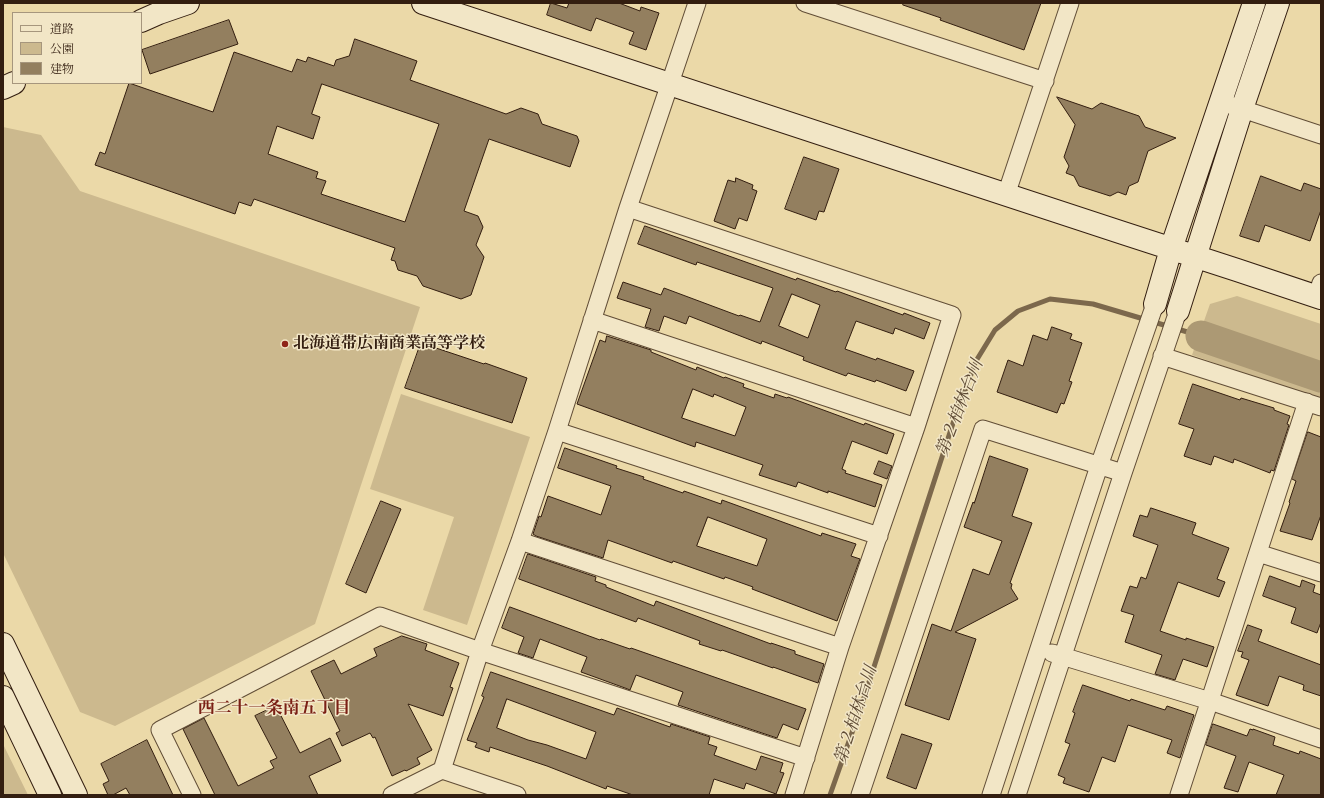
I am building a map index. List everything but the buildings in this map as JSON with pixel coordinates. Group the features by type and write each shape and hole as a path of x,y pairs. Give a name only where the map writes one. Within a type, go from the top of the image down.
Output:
{"street":[{"path":"142,22 159,13 188,3"},
{"path":"423,3 1171,249 1319,293"},
{"path":"442,770 480,651 520,541 557,431 628,208 697,3"},
{"path":"805,3 1045,82"},
{"path":"1006,195 1045,82 1070,3"},
{"path":"990,795 1099,466 1155,304 1171,249 1254,3"},
{"path":"1017,795 1122,473 1196,257 1242,109 1278,3"},
{"path":"1221,101 1321,135"},
{"path":"628,208 952,315 916,427 840,647 794,795"},
{"path":"592,320 916,427"},
{"path":"1165,350 1314,405 1258,553 1179,795"},
{"path":"860,795 983,429 1122,473"},
{"path":"557,431 879,536"},
{"path":"520,541 840,647"},
{"path":"1258,553 1321,573"},
{"path":"192,795 160,730 380,616 480,651 806,758"},
{"path":"3,644 76,795"},
{"path":"1039,649 1210,702 1321,739"},
{"path":"3,697 50,795"},
{"path":"392,795 442,770 517,795"}],"green space":[{"path":"3,127 41,135 80,191 420,307 315,624 115,726 80,712 3,553"},
{"path":"1237,296 1321,324 1321,400 1192,355 1210,304"},
{"path":"401,394 530,437 467,625 423,610 454,517 370,489"},
{"path":"3,744 28,795 3,795"}],"waterway":[{"name":"第２柏林台川","path":"830,795 860,710 955,417 976,361 995,330 1018,311 1050,299 1093,304 1201,336"},
{"name":"第２柏林台川","path":"1201,336 1321,377"}],"place":[{"name":"北海道帯広南商業高等学校","path":"285,344"}],"district":[{"name":"西二十一条南五丁目","path":"274,708"}]}
